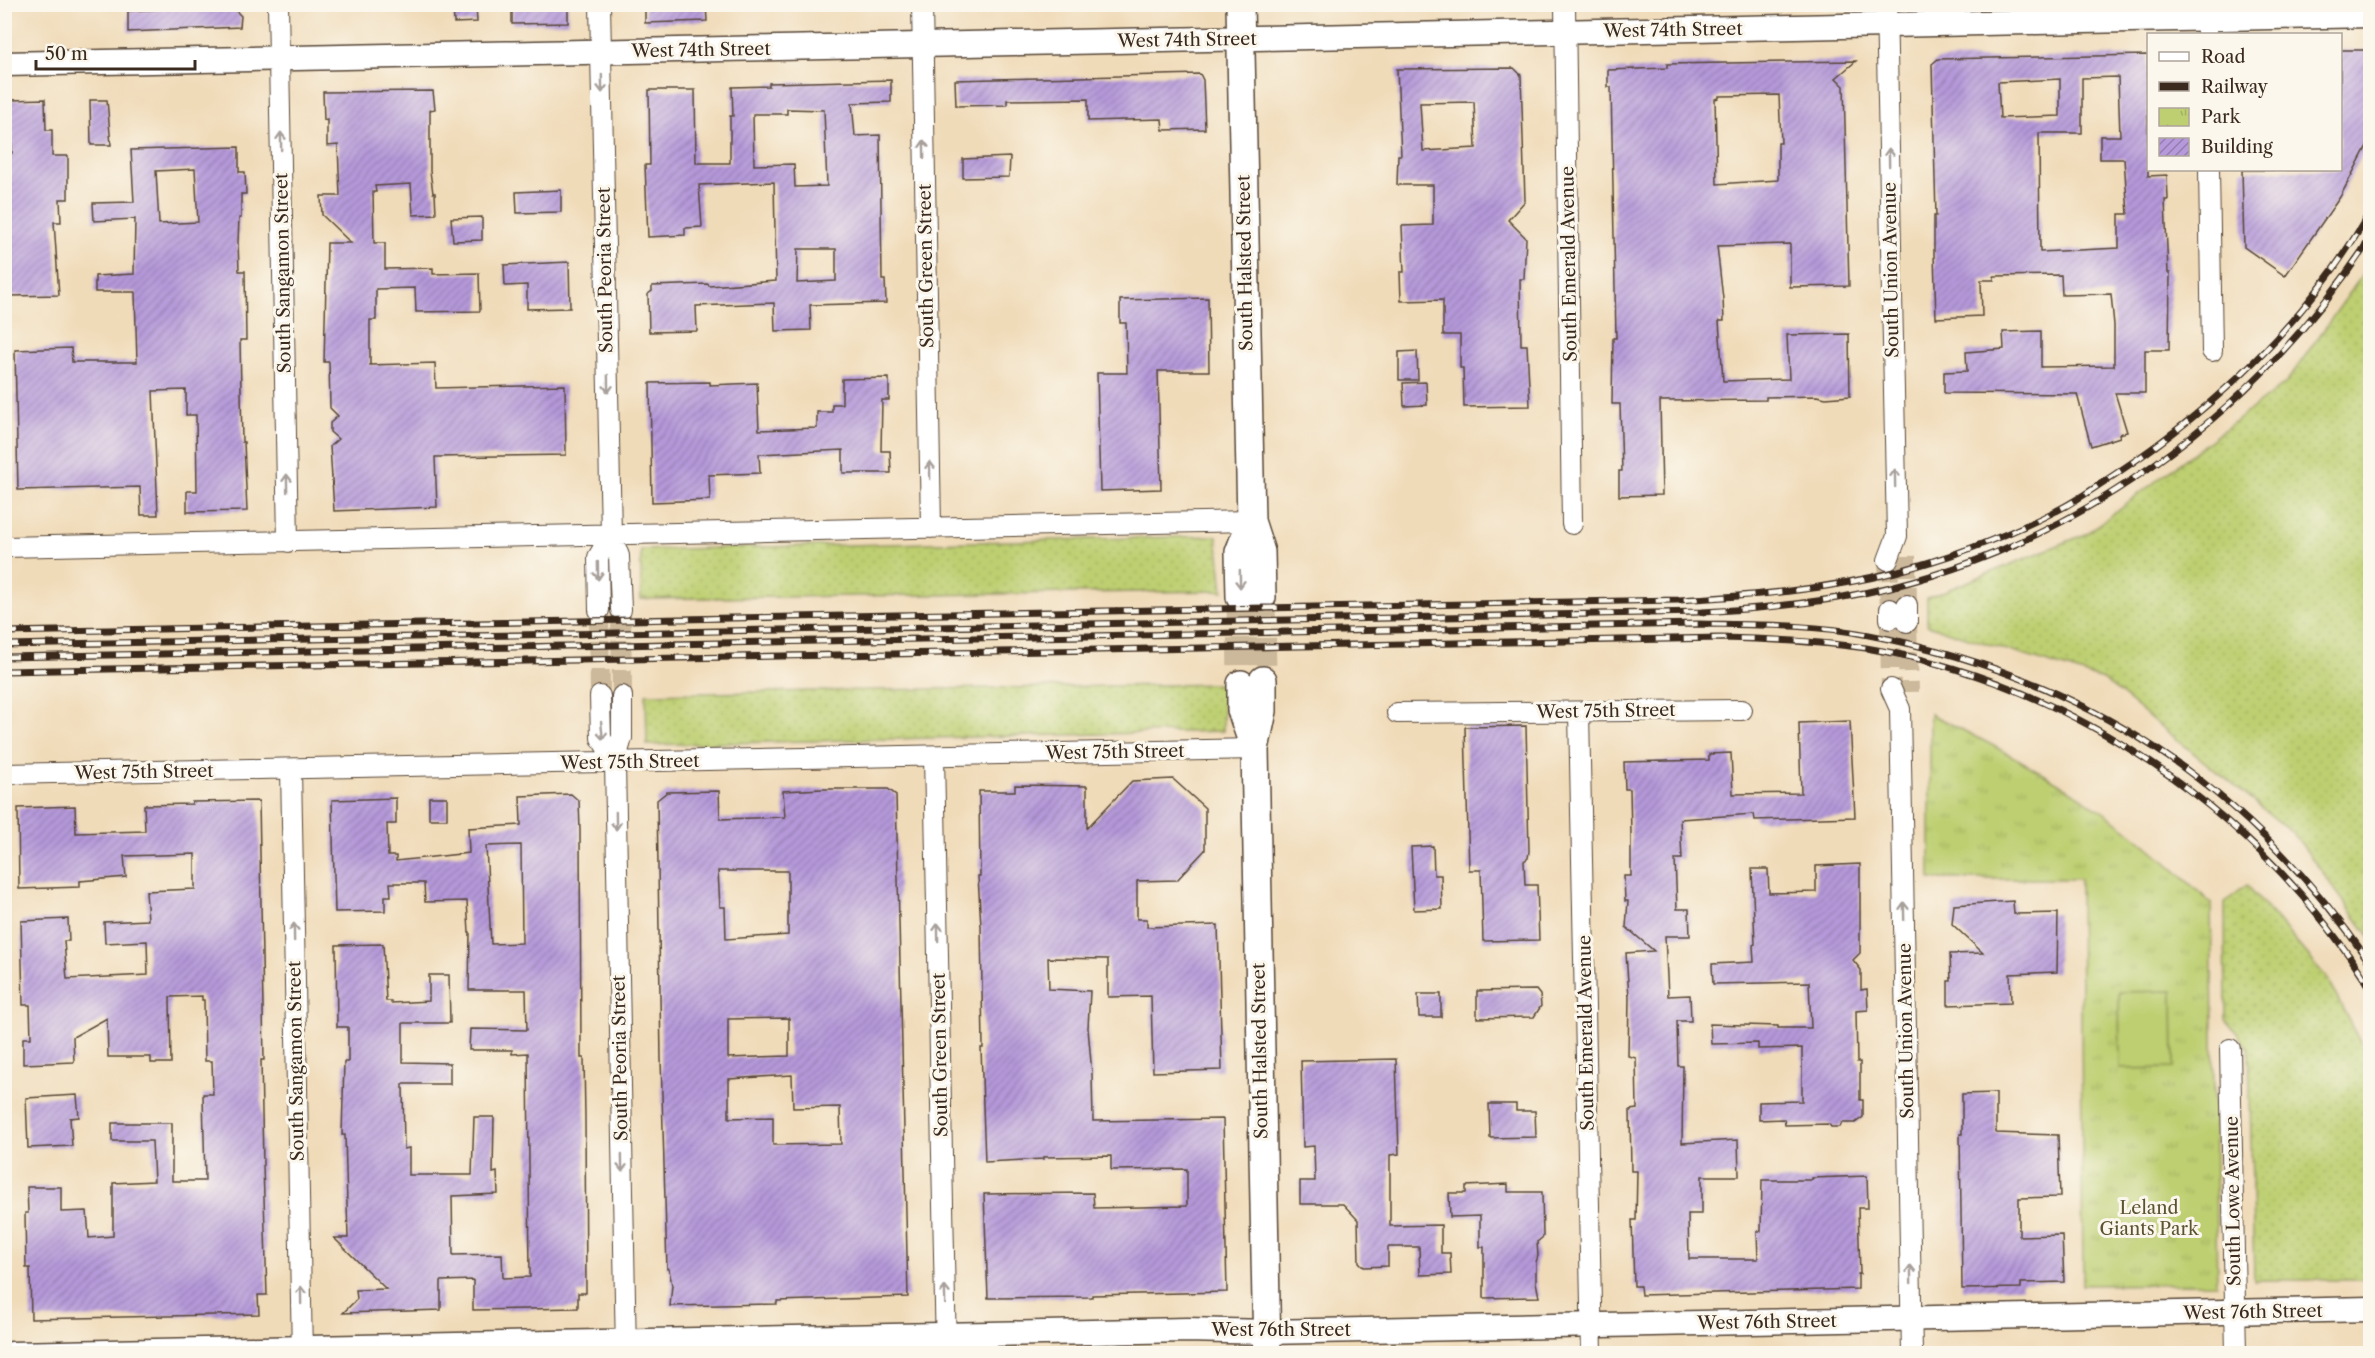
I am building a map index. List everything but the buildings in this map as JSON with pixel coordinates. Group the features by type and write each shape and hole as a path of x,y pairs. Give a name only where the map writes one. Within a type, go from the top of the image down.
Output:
{"main road":[{"name":"South Halsted Street","path":"1240,4 1251,521 1239,552 1251,597"},
{"name":"South Halsted Street","path":"1252,682 1241,710 1255,749 1267,1343"}],"street":[{"name":"South Sangamon Street","path":"278,4 288,542"},
{"name":"South Peoria Street","path":"600,4 611,535 619,556 621,610"},
{"name":"South Green Street","path":"922,4 931,528"},
{"name":"South Emerald Avenue","path":"1565,4 1572,524"},
{"name":"West 74th Street","path":"4,64 1565,32 1886,15 2206,19 2370,15"},
{"name":"South Union Avenue","path":"1886,15 1897,558"},
{"path":"2209,171 2212,351"},
{"path":"4,547 1251,521"},
{"name":"South Peoria Street","path":"599,610 598,557 611,535"},
{"name":"South Peoria Street","path":"600,696 601,738 615,762"},
{"name":"South Peoria Street","path":"622,696 622,738 615,762 626,1347"},
{"name":"South Union Avenue","path":"1900,697 1912,1353"},
{"name":"West 75th Street","path":"1397,713 1742,710"},
{"name":"South Emerald Avenue","path":"1579,712 1592,1353"},
{"name":"West 75th Street","path":"4,774 1255,749"},
{"name":"South Green Street","path":"934,756 946,1344"},
{"name":"South Sangamon Street","path":"291,769 302,1350"},
{"name":"South Lowe Avenue","path":"2230,1049 2236,1353"},
{"name":"West 76th Street","path":"12,1353 946,1344 1187,1329 1267,1343 1592,1325 2370,1309"}],"green space":[{"path":"2370,264 2370,937 2294,834 2103,680 1927,625 1927,598 2086,534 2286,383"},
{"path":"1217,536 1223,591 641,599 641,550"},
{"path":"1223,684 1223,731 647,745 646,694"},
{"name":"Leland Giants Park","path":"1930,714 2018,759 2102,811 2144,844 2211,903 2217,1284 2083,1285 2080,879 1930,879"},
{"path":"2247,885 2327,978 2370,1062 2370,1280 2254,1280 2249,1049 2226,1019 2225,902"},
{"path":"2173,991 2174,1068 2120,1069 2119,992"}],"tunnel":[{"path":"1906,556 1907,605"},
{"path":"1888,560 1890,609"},
{"path":"1240,597 1241,684"},
{"path":"1262,597 1263,680"},
{"path":"599,610 600,696"},
{"path":"621,610 622,696"},
{"path":"1890,619 1891,689"},
{"path":"1907,622 1909,692"}],"railway":[{"path":"4,632 1679,600 1815,588 1895,572 1977,546 2037,521 2072,503 2117,473 2191,419 2259,357 2319,288 2346,251 2370,212"},
{"path":"4,645 1702,612 1783,606 1844,597 1941,573 2014,544 2085,509 2152,466 2214,417 2271,363 2323,303 2370,239"},
{"path":"4,657 1698,624 1784,626 1848,631 1947,654 2021,678 2090,710 2154,747 2214,791 2270,842 2322,899 2370,963"},
{"path":"4,671 1721,638 1794,641 1866,648 1942,665 2016,691 2087,724 2154,765 2216,812 2273,865 2325,924 2370,987"}]}
